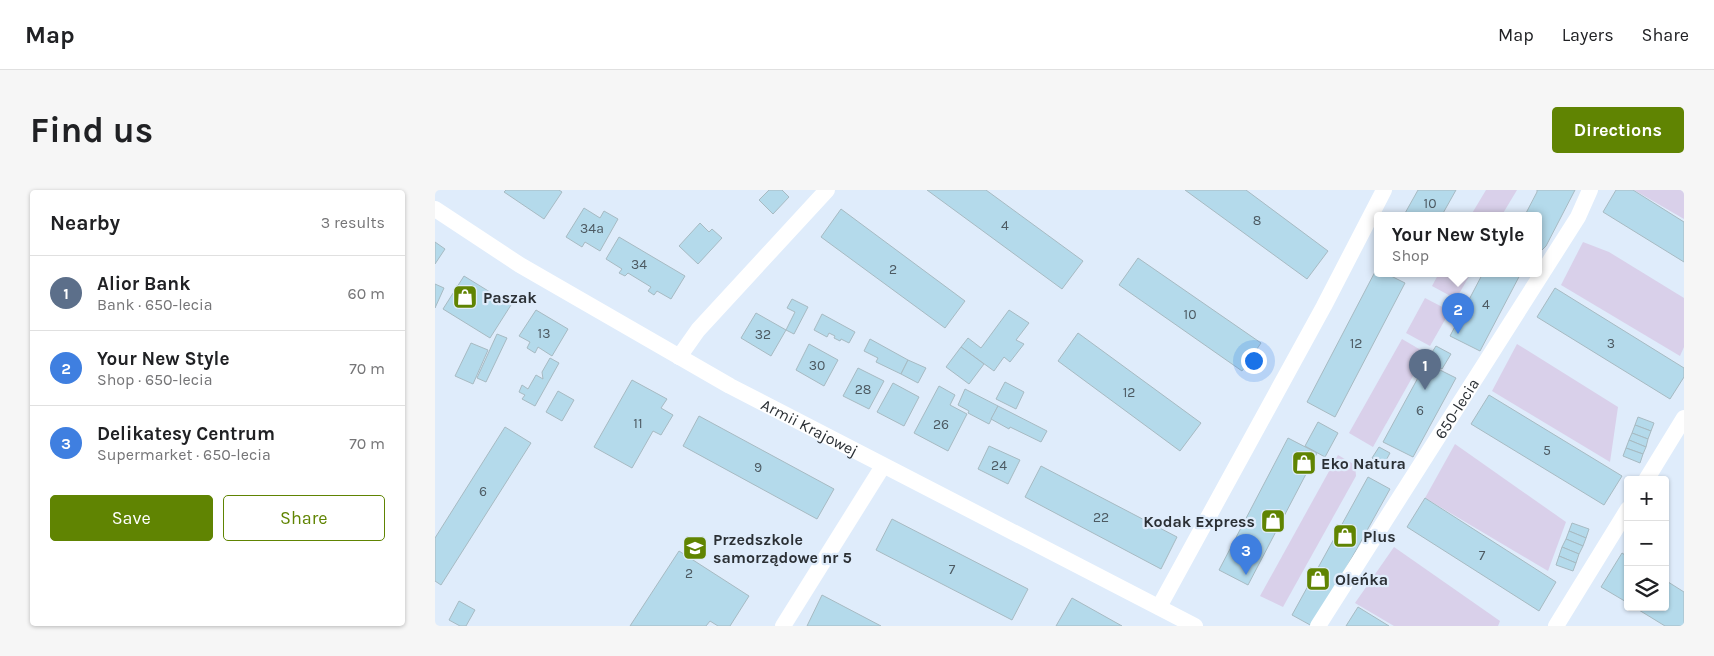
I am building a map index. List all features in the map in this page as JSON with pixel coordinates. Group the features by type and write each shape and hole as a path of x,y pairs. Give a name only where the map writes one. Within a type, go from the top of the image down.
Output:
{"street":[{"path":"679,357 698,330 827,190"},
{"path":"1159,607 1324,306 1384,190"},
{"name":"650-lecia","path":"1542,274 1578,217 1589,190"},
{"name":"Armii Krajowej","path":"435,209 520,265 729,386 1195,626"},
{"name":"650-lecia","path":"1318,626 1540,277"},
{"path":"1648,476 1684,418"},
{"path":"783,626 883,466"},
{"path":"1556,626 1624,516"}],"shaded area":[{"path":"1486,190 1517,190 1504,212 1473,212"},
{"path":"1634,190 1684,190 1684,219"},
{"path":"1583,242 1609,252 1684,298 1684,347 1680,356 1561,285"},
{"path":"1437,277 1469,277 1456,299 1432,286"},
{"path":"1425,298 1450,311 1430,346 1406,333"},
{"path":"1402,339 1426,353 1373,447 1349,433"},
{"path":"1517,344 1618,407 1610,462 1492,391"},
{"path":"1455,444 1566,522 1548,571 1425,498"},
{"path":"1338,455 1355,465 1356,476 1283,607 1260,596"},
{"path":"1394,547 1500,621 1498,626 1394,626 1355,603"}],"building":[{"path":"506,190 559,190 562,192 544,219 504,192"},
{"path":"769,190 782,190 789,197 773,214 759,200"},
{"path":"927,190 986,190 1083,261 1062,289"},
{"path":"1185,190 1246,190 1328,251 1307,279"},
{"path":"1418,190 1456,190 1444,212 1406,212"},
{"path":"1537,190 1575,190 1546,246 1542,250 1542,212 1527,212"},
{"path":"1616,190 1633,190 1684,222 1684,262 1603,212"},
{"path":"584,208 600,218 604,211 618,219 600,251 585,242 582,247 566,237"},
{"path":"841,209 965,301 945,328 821,237"},
{"path":"700,223 709,232 712,229 722,238 698,264 679,246"},
{"path":"619,237 685,276 671,299 657,291 654,295 648,291 651,287 628,273 625,276 619,273 622,269 606,259"},
{"path":"435,242 445,249 435,264"},
{"path":"1138,258 1261,343 1242,371 1119,285"},
{"path":"1374,274 1374,277 1393,277 1405,283 1335,417 1307,402"},
{"path":"464,276 511,305 490,338 443,309"},
{"path":"1481,277 1519,277 1480,351 1450,336"},
{"path":"435,284 444,288 435,308"},
{"path":"1555,288 1684,368 1684,377 1670,399 1537,317"},
{"path":"792,299 808,307 794,334 786,330 795,312 787,308"},
{"path":"536,310 568,329 552,356 538,347 535,353 527,348 530,342 519,336"},
{"path":"1009,310 1029,323 1016,340 1024,344 1010,362 1004,357 994,371 961,347 968,338 981,348"},
{"path":"756,313 786,330 771,356 741,338"},
{"path":"822,314 855,332 849,343 834,338 835,336 829,333 827,337 814,330"},
{"path":"1078,333 1201,423 1180,451 1058,361"},
{"path":"497,334 507,338 486,382 477,378"},
{"path":"870,339 908,360 901,374 876,362 878,358 864,351"},
{"path":"471,343 488,350 473,384 455,376"},
{"path":"809,344 838,360 824,386 796,370"},
{"path":"1436,346 1451,354 1442,369 1427,360"},
{"path":"961,347 984,364 969,384 946,367"},
{"path":"550,358 559,363 535,406 522,399 525,395 519,392 522,385 528,389 536,375 543,379 542,372"},
{"path":"908,360 926,368 918,383 901,374"},
{"path":"1426,363 1456,378 1413,457 1383,442"},
{"path":"858,368 884,381 869,409 843,396"},
{"path":"632,380 667,399 661,408 673,415 661,435 653,431 632,468 594,447"},
{"path":"1005,382 1024,392 1016,409 996,399"},
{"path":"893,383 919,397 904,426 877,412"},
{"path":"939,386 955,395 950,405 967,414 948,451 914,433"},
{"path":"965,389 998,406 989,424 968,413 969,411 958,405"},
{"path":"558,391 574,400 562,421 546,412"},
{"path":"1489,395 1622,476 1604,505 1471,424"},
{"path":"998,406 1047,431 1041,442 1010,427 1009,429 991,419"},
{"path":"699,416 834,489 817,519 683,446"},
{"path":"1638,417 1654,423 1651,431 1635,425"},
{"path":"1318,422 1338,433 1325,457 1305,446"},
{"path":"1635,425 1651,431 1648,439 1632,433"},
{"path":"505,427 531,443 441,585 435,581 435,538"},
{"path":"1632,433 1648,439 1646,447 1629,440"},
{"path":"1288,438 1317,453 1248,585 1219,570"},
{"path":"1629,440 1646,447 1643,454 1626,448"},
{"path":"989,446 1020,460 1008,484 978,469"},
{"path":"1379,447 1390,453 1384,464 1372,458"},
{"path":"1626,448 1643,454 1640,463 1623,456"},
{"path":"1041,466 1177,537 1161,569 1025,497"},
{"path":"1368,477 1390,489 1314,626 1312,626 1292,615"},
{"path":"1425,498 1556,582 1539,611 1407,527"},
{"path":"892,519 1028,589 1012,620 876,550"},
{"path":"1572,523 1589,529 1586,538 1569,531"},
{"path":"1569,531 1586,538 1583,546 1566,539"},
{"path":"1566,539 1583,546 1579,554 1562,547"},
{"path":"1562,547 1579,554 1576,563 1559,556"},
{"path":"679,551 749,596 730,626 718,626 710,621 706,626 630,626"},
{"path":"1622,553 1624,554 1624,601 1601,587"},
{"path":"1559,556 1576,563 1573,571 1556,565"},
{"path":"1669,583 1684,592 1684,624 1683,626 1665,626 1641,611 1669,611"},
{"path":"822,595 881,626 807,626"},
{"path":"1072,598 1122,626 1056,626"},
{"path":"459,601 475,610 466,626 460,626 449,620"},
{"path":"1358,607 1389,626 1346,626"}],"place":[{"name":"Paszak","path":"465,297"},
{"name":"Your New Style","path":"1458,334"},
{"name":"Alior Bank","path":"1425,390"},
{"name":"Eko Natura","path":"1304,463"},
{"name":"Kodak Express","path":"1273,521"},
{"name":"Plus","path":"1345,536"},
{"name":"Przedszkole samorządowe nr 5","path":"695,548"},
{"name":"Delikatesy Centrum","path":"1246,575"},
{"name":"Oleńka","path":"1318,579"}]}
